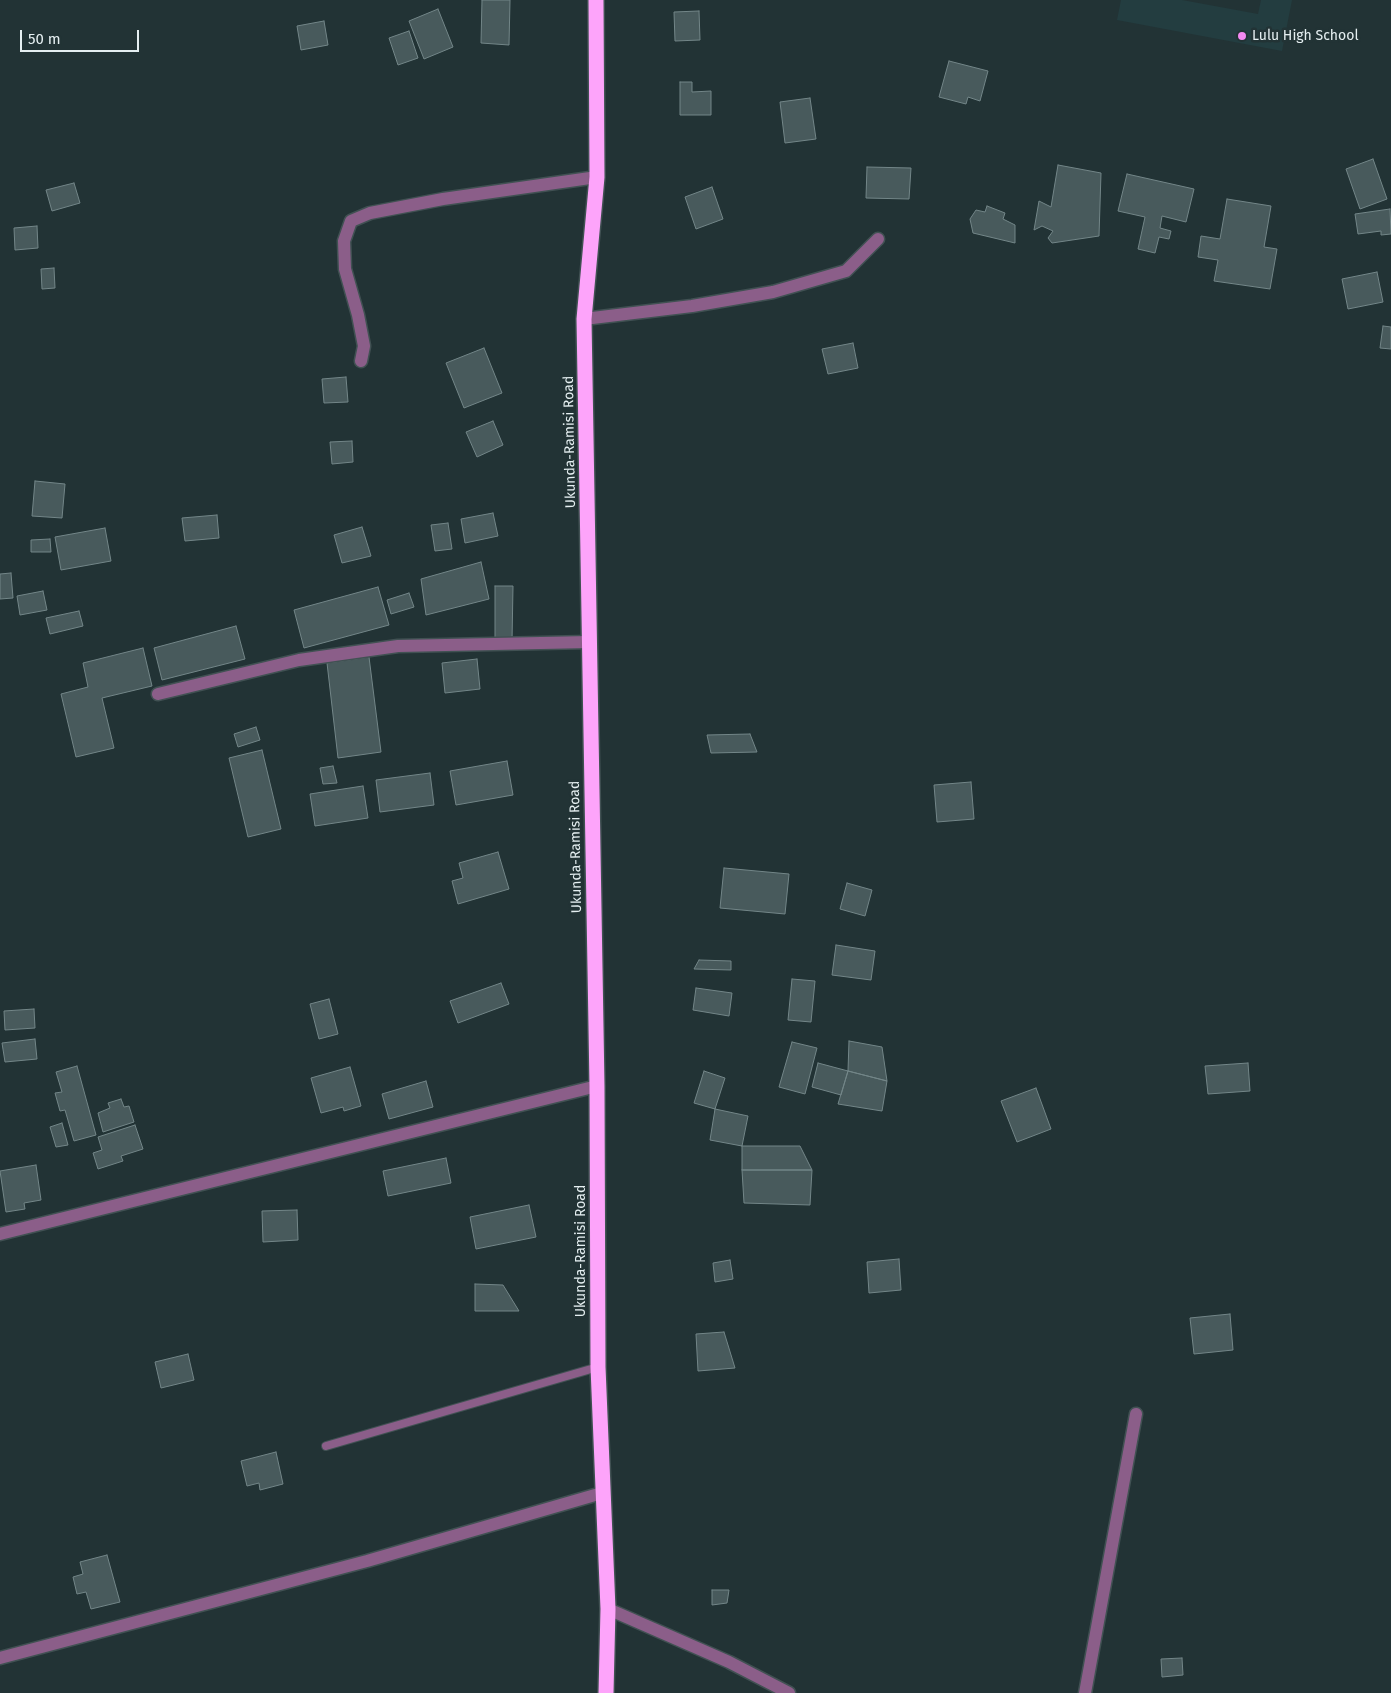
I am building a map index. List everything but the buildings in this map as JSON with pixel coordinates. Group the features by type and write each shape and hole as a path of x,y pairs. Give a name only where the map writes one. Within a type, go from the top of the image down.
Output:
{"highway":[{"name":"Ukunda-Ramisi Road","path":"596,0 597,177 584,318 597,1086 598,1367 608,1609 606,1693"}],"street":[{"path":"362,361 364,346 345,269 344,241 351,221 370,213 443,199 597,177"},
{"path":"584,318 692,306 773,292 846,271 878,239"},
{"path":"158,694 299,660 398,646 589,642"},
{"path":"0,1234 597,1086"},
{"path":"1085,1693 1136,1414"},
{"path":"0,1658 367,1561 602,1493"},
{"path":"608,1609 729,1662 789,1693"}],"lane":[{"path":"326,1446 598,1367"}],"shaded area":[{"name":"Lulu High School","path":"1121,0 1182,0 1258,14 1261,0 1292,0 1282,51 1117,20"}],"place":[{"name":"Lulu High School","path":"1242,36"}]}
